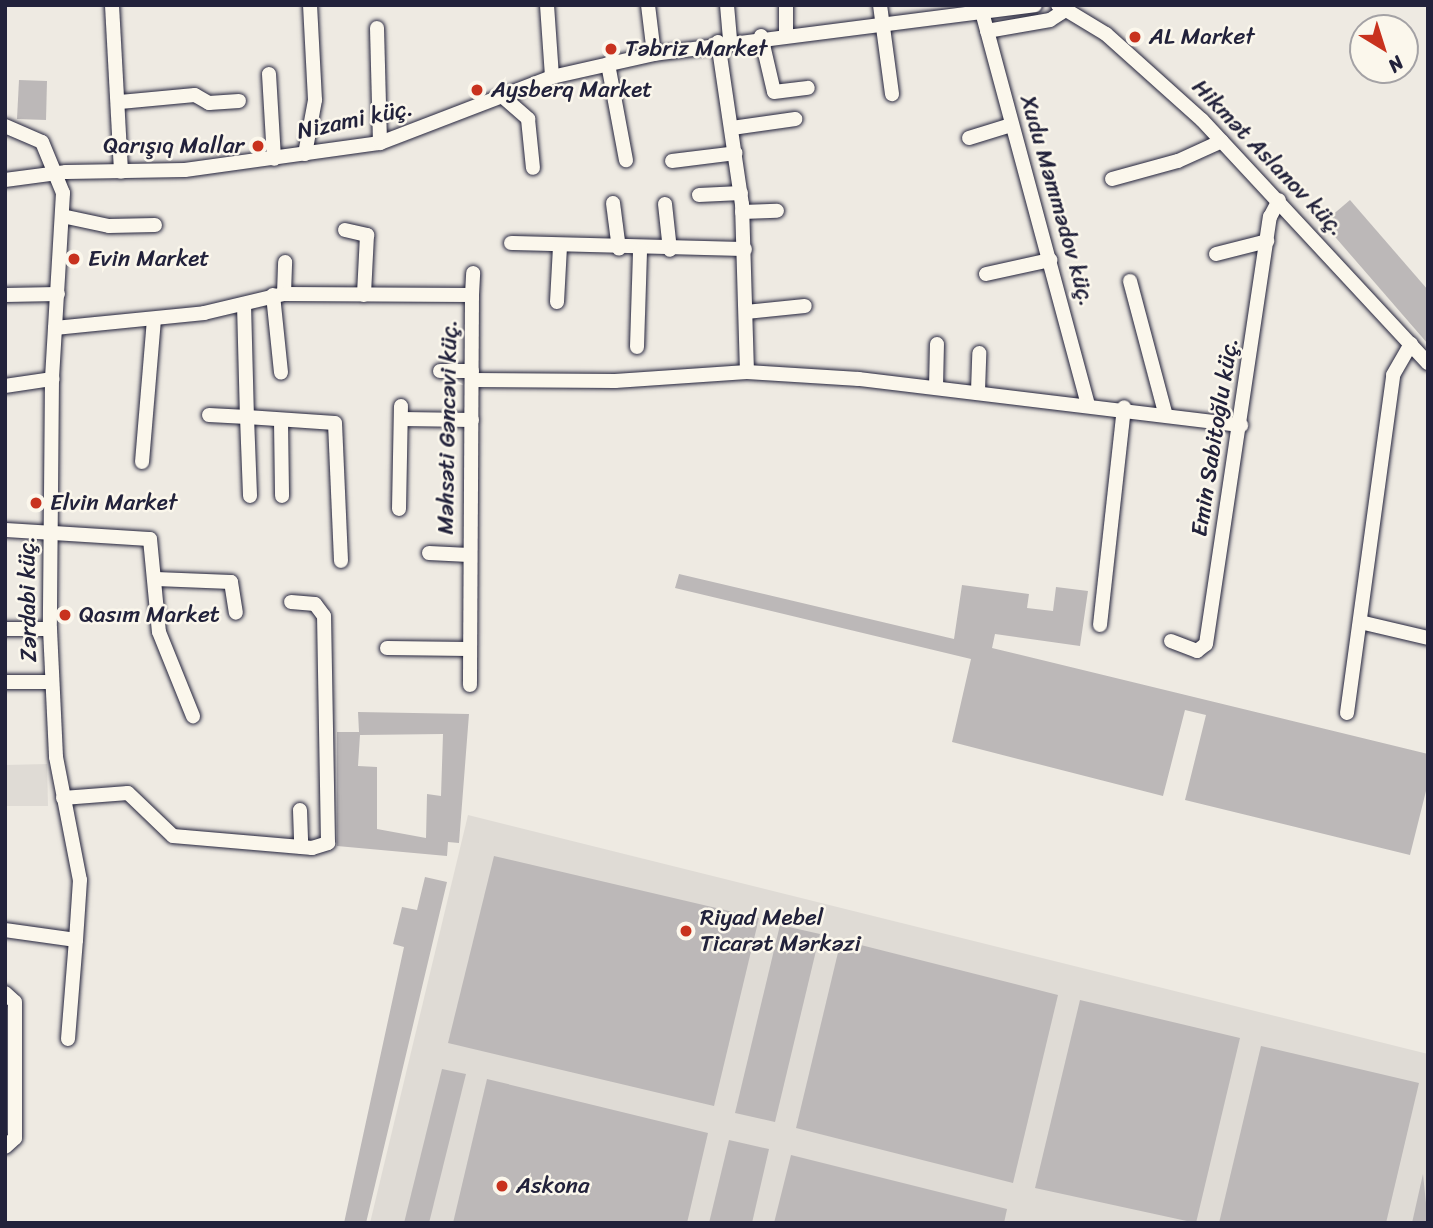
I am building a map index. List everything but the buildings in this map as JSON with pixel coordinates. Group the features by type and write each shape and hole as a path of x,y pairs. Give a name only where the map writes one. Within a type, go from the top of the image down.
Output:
{"street":[{"path":"111,5 120,102 121,172"},
{"path":"305,155 316,100 310,5"},
{"path":"547,5 552,77"},
{"path":"648,5 653,54"},
{"path":"727,5 724,41 745,249 747,372"},
{"path":"786,5 786,33"},
{"path":"880,5 880,25 892,94"},
{"name":"Nizami küç.","path":"5,180 58,173 121,172 274,159 380,143 552,77 653,54 761,36 880,25 1035,5"},
{"path":"987,31 1050,20 1063,7"},
{"name":"Hikmət Aslanov küç.","path":"1063,7 1124,49 1222,141 1428,363"},
{"name":"Xudu Məmmədov küç.","path":"982,12 1087,402"},
{"path":"377,28 380,143"},
{"path":"761,36 774,92 808,88"},
{"path":"608,64 626,160"},
{"path":"269,74 274,159"},
{"path":"120,102 195,95 209,103 239,101"},
{"path":"502,96 528,119 533,168"},
{"path":"732,128 795,119"},
{"path":"969,138 1011,125"},
{"name":"Zərdabi küç.","path":"5,126 42,142 58,173 62,216 52,379 49,533 52,682 63,798 80,873 68,1039"},
{"path":"1112,179 1178,161 1222,141"},
{"path":"672,161 736,153"},
{"path":"699,195 741,193"},
{"name":"Emin Sabitoğlu küç.","path":"1171,641 1197,651 1206,644 1267,241 1279,200"},
{"path":"613,203 619,249"},
{"path":"665,204 670,250"},
{"path":"742,212 777,211"},
{"path":"62,216 109,226 155,225"},
{"path":"345,230 367,235 364,295"},
{"path":"1216,254 1267,241"},
{"path":"512,243 640,250 745,249"},
{"path":"557,302 560,247"},
{"path":"637,347 640,250"},
{"path":"986,274 1050,260"},
{"path":"281,373 279,294 285,262"},
{"path":"472,295 473,272"},
{"path":"1130,281 1165,413"},
{"path":"5,295 58,294"},
{"name":"Məhsəti Gəncəvi küç.","path":"55,328 154,320 244,304 279,294 472,295 468,649 470,685"},
{"path":"244,304 250,496"},
{"path":"746,312 805,306"},
{"path":"142,462 154,320"},
{"path":"936,387 937,344"},
{"path":"1347,713 1393,375 1411,344"},
{"path":"978,391 979,353"},
{"path":"440,372 615,381 747,372 1087,402 1241,425"},
{"path":"5,386 52,379"},
{"path":"1100,625 1124,407"},
{"path":"399,509 401,413 472,420"},
{"path":"209,415 335,423 341,561"},
{"path":"281,421 282,496"},
{"path":"5,530 150,539 156,579 159,632 193,716"},
{"path":"429,553 470,555"},
{"path":"156,579 231,582 236,613"},
{"path":"63,798 128,793 173,836 323,848 332,829 327,637 320,607 291,602"},
{"path":"1360,622 1428,638"},
{"path":"5,629 50,629"},
{"path":"387,648 468,649"},
{"path":"5,682 52,682"},
{"path":"300,810 301,846"},
{"path":"5,929 76,940"},
{"path":"5,993 15,1002 10,1040 10,1087 15,1138 5,1147"}],"shaded area":[{"path":"47,764 48,806 5,806 5,765"},
{"name":"Riyad Mebel Ticarət Mərkəzi","path":"468,815 1428,1054 1428,1223 370,1223"}],"place":[{"name":"AL Market","path":"1135,37"},
{"name":"Təbriz Market","path":"611,49"},
{"name":"Aysberq Market","path":"477,90"},
{"name":"Qarışıq Mallar","path":"258,146"},
{"name":"Evin Market","path":"74,259"},
{"name":"Elvin Market","path":"36,503"},
{"name":"Qasım Market","path":"65,615"},
{"name":"Riyad Mebel Ticarət Mərkəzi","path":"686,931"},
{"name":"Askona","path":"502,1186"}]}
